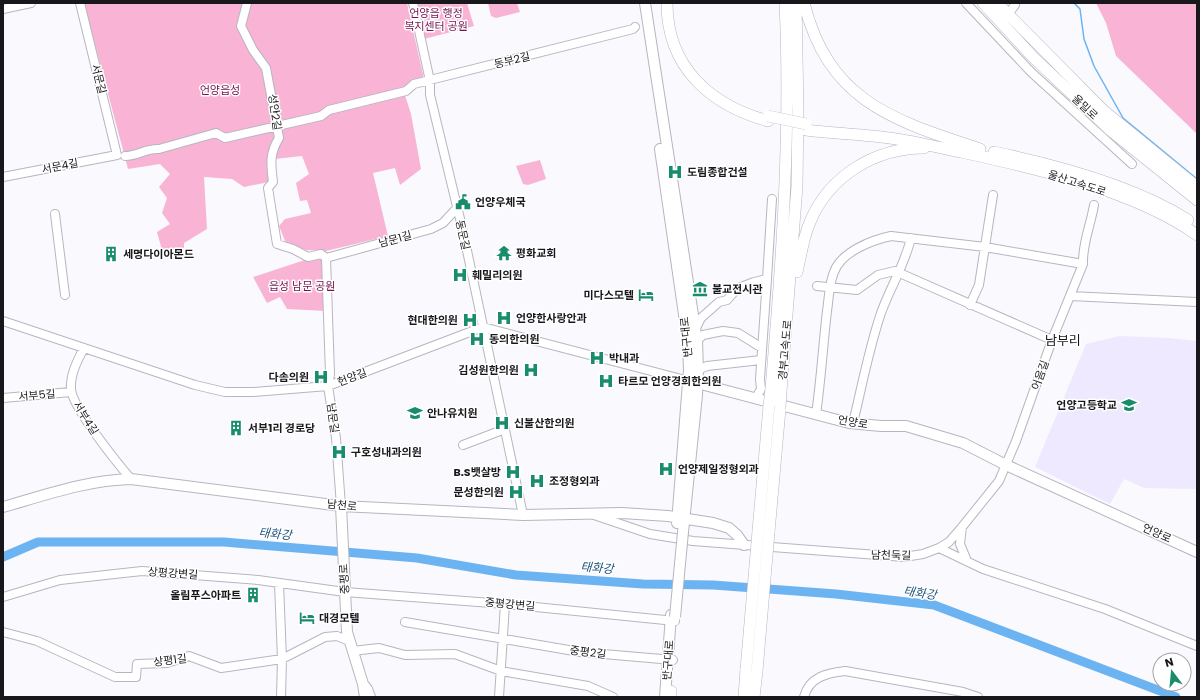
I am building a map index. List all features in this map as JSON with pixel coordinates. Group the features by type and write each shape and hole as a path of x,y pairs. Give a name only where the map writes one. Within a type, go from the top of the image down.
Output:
{"highway":[{"path":"667,3 673,40 680,58 692,76 721,102 746,114 806,127 895,138 950,150"},
{"path":"673,3 677,35 687,58 696,70 707,83 725,97 768,119"},
{"path":"781,3 786,34"},
{"name":"경부고속도로","path":"776,390 785,212 788,110 785,3"},
{"name":"경부고속도로","path":"744,697 751,670 774,407 787,322 797,186 798,111 796,3"},
{"path":"804,3 812,30 824,56 840,78 859,96 875,108 902,122 980,149"},
{"name":"울밀로","path":"983,3 1033,57 1110,130 1197,200"},
{"name":"울밀로","path":"997,3 1104,111 1197,187"},
{"path":"806,127 908,134 980,149"},
{"path":"787,322 808,226 820,202 837,181 861,164 890,152 917,148 950,150"},
{"name":"울산고속도로","path":"980,149 1036,162 1096,180 1167,208 1197,226"},
{"name":"울산고속도로","path":"950,150 1054,175 1106,192 1159,213 1197,235"},
{"name":"경부고속도로","path":"751,670 754,697"}],"main road":[{"name":"반구대로","path":"639,3 693,382 673,618 669,696"},
{"name":"반구대로","path":"645,3 697,341 698,370 693,382"},
{"name":"언양로","path":"693,382 852,423 881,426 906,426 925,430 963,443 1006,465 1197,552"},
{"name":"남천로","path":"3,507 88,483 105,480 131,479 341,511 523,515 594,515 622,513 681,518 713,523 729,528 737,535 744,545"},
{"name":"중평로","path":"341,511 345,617 351,646 363,684"},
{"path":"363,684 365,697"},
{"path":"363,684 370,697"}],"street":[{"path":"3,9 31,3"},
{"name":"서문길","path":"80,3 121,156"},
{"name":"성안2길","path":"247,3 241,26 253,50 266,68 272,91 273,113 278,138 272,148 270,160 273,182 268,188 277,244 293,249 308,257 321,254 326,258"},
{"name":"동문길","path":"413,3 430,81 430,95 457,208 523,515"},
{"path":"966,3 992,27 1031,72 1132,164"},
{"path":"1009,12 1015,6 1014,3"},
{"name":"동부2길","path":"276,126 321,116 329,110 406,91 414,84 595,39 635,27"},
{"name":"서문4길","path":"3,177 121,156 136,156 154,149 159,149 216,133 225,138 276,126"},
{"path":"970,305 979,285 993,195"},
{"path":"756,398 761,389 762,348 772,199"},
{"name":"어음길","path":"1006,465 1052,340 1083,264 1083,254 1092,223 1094,205"},
{"name":"남문1길","path":"326,258 431,229 443,223 457,208"},
{"path":"55,214 65,295"},
{"path":"816,414 830,287 834,271 839,264 856,248 880,238 891,236 985,247 1083,264"},
{"path":"852,423 874,335 898,272 908,253 911,238"},
{"name":"남문길","path":"326,258 330,374 328,386 336,438 341,511"},
{"path":"817,286 857,290 878,275 895,271 1052,340"},
{"path":"695,330 701,318 719,302 727,300 734,292 742,287 767,279"},
{"path":"1070,296 1197,302"},
{"name":"헌양길","path":"3,321 195,385 225,392 253,392 328,386 483,327"},
{"path":"483,327 693,382"},
{"path":"697,341 703,335 723,331 738,333 762,348"},
{"name":"서부4길","path":"84,348 72,375 71,392 78,407 105,447 131,479"},
{"path":"698,370 707,366 762,360"},
{"name":"서부5길","path":"3,398 71,392"},
{"path":"463,445 505,429"},
{"path":"939,548 949,542 962,527 999,481 1006,465"},
{"name":"남천둑길","path":"594,515 650,534 693,541 904,558 923,554 939,548"},
{"path":"962,527 960,544 967,561"},
{"path":"939,548 997,574 1105,609 1197,646"},
{"name":"상평강변길","path":"3,596 60,580 142,571 344,589"},
{"path":"279,583 282,659 281,697"},
{"name":"중평강변길","path":"344,589 673,618"},
{"path":"499,697 505,604"},
{"name":"중평2길","path":"405,622 580,652 670,660"},
{"name":"상평1길","path":"3,632 37,641 116,677 136,677 137,664 167,663 188,656 221,668 282,659 325,637 337,636 351,646"},
{"path":"351,646 378,648 405,655 455,654 501,671 588,686 613,697"},
{"path":"804,697 813,680 825,675 845,671 963,692 978,697"}],"shaded area":[{"name":"언양고등학교","path":"1119,336 1169,338 1197,341 1197,489 1144,488 1124,479 1110,504 1035,467 1086,344"}],"green space":[{"name":"언양읍성","path":"84,3 407,3 424,79 407,84 403,89 411,114 421,169 400,185 395,168 373,173 388,236 326,251 306,250 285,241 279,226 285,219 311,213 307,200 300,201 296,183 309,174 302,156 275,159 269,182 244,187 232,179 204,177 207,229 184,243 184,248 162,250 157,232 170,224 162,213 167,198 159,187 170,174 160,164 128,169"},
{"name":"언양읍 행정 복지센터 공원","path":"416,3 467,3 474,26 424,39"},
{"path":"488,3 517,3 520,12 496,18 491,16"},
{"path":"1096,3 1197,3 1197,134 1116,56 1106,23"},
{"path":"540,160 546,179 528,185 523,184 516,166"},
{"name":"읍성 남문 공원","path":"320,255 324,259 326,311 287,309 280,297 267,303 253,277"}],"waterway":[{"path":"1074,3 1080,9 1084,39 1094,66 1123,118 1197,179"},
{"name":"태화강","path":"3,557 38,542 224,542 417,558 516,575 643,584 713,585 836,594 934,605 1176,697"}],"place":[{"name":"도림종합건설","path":"675,172"},
{"name":"언양우체국","path":"463,202"},
{"name":"평화교회","path":"504,253"},
{"name":"세명다이아몬드","path":"111,254"},
{"name":"훼밀리의원","path":"460,275"},
{"name":"불교전시관","path":"700,289"},
{"name":"미다스모텔","path":"646,295"},
{"name":"언양한사랑안과","path":"504,318"},
{"name":"현대한의원","path":"470,320"},
{"name":"동의한의원","path":"477,339"},
{"name":"박내과","path":"597,358"},
{"name":"김성원한의원","path":"531,370"},
{"name":"다솜의원","path":"321,377"},
{"name":"타르모 언양경희한의원","path":"606,381"},
{"name":"언양고등학교","path":"1129,405"},
{"name":"안나유치원","path":"415,413"},
{"name":"신불산한의원","path":"502,423"},
{"name":"서부1리 경로당","path":"236,428"},
{"name":"구호성내과의원","path":"339,452"},
{"name":"언양제일정형외과","path":"666,469"},
{"name":"B.S뱃살방","path":"513,472"},
{"name":"조정형외과","path":"537,481"},
{"name":"문성한의원","path":"516,492"},
{"name":"올림푸스아파트","path":"253,595"},
{"name":"대경모텔","path":"307,618"}],"district":[{"name":"남부리","path":"1063,340"}]}
